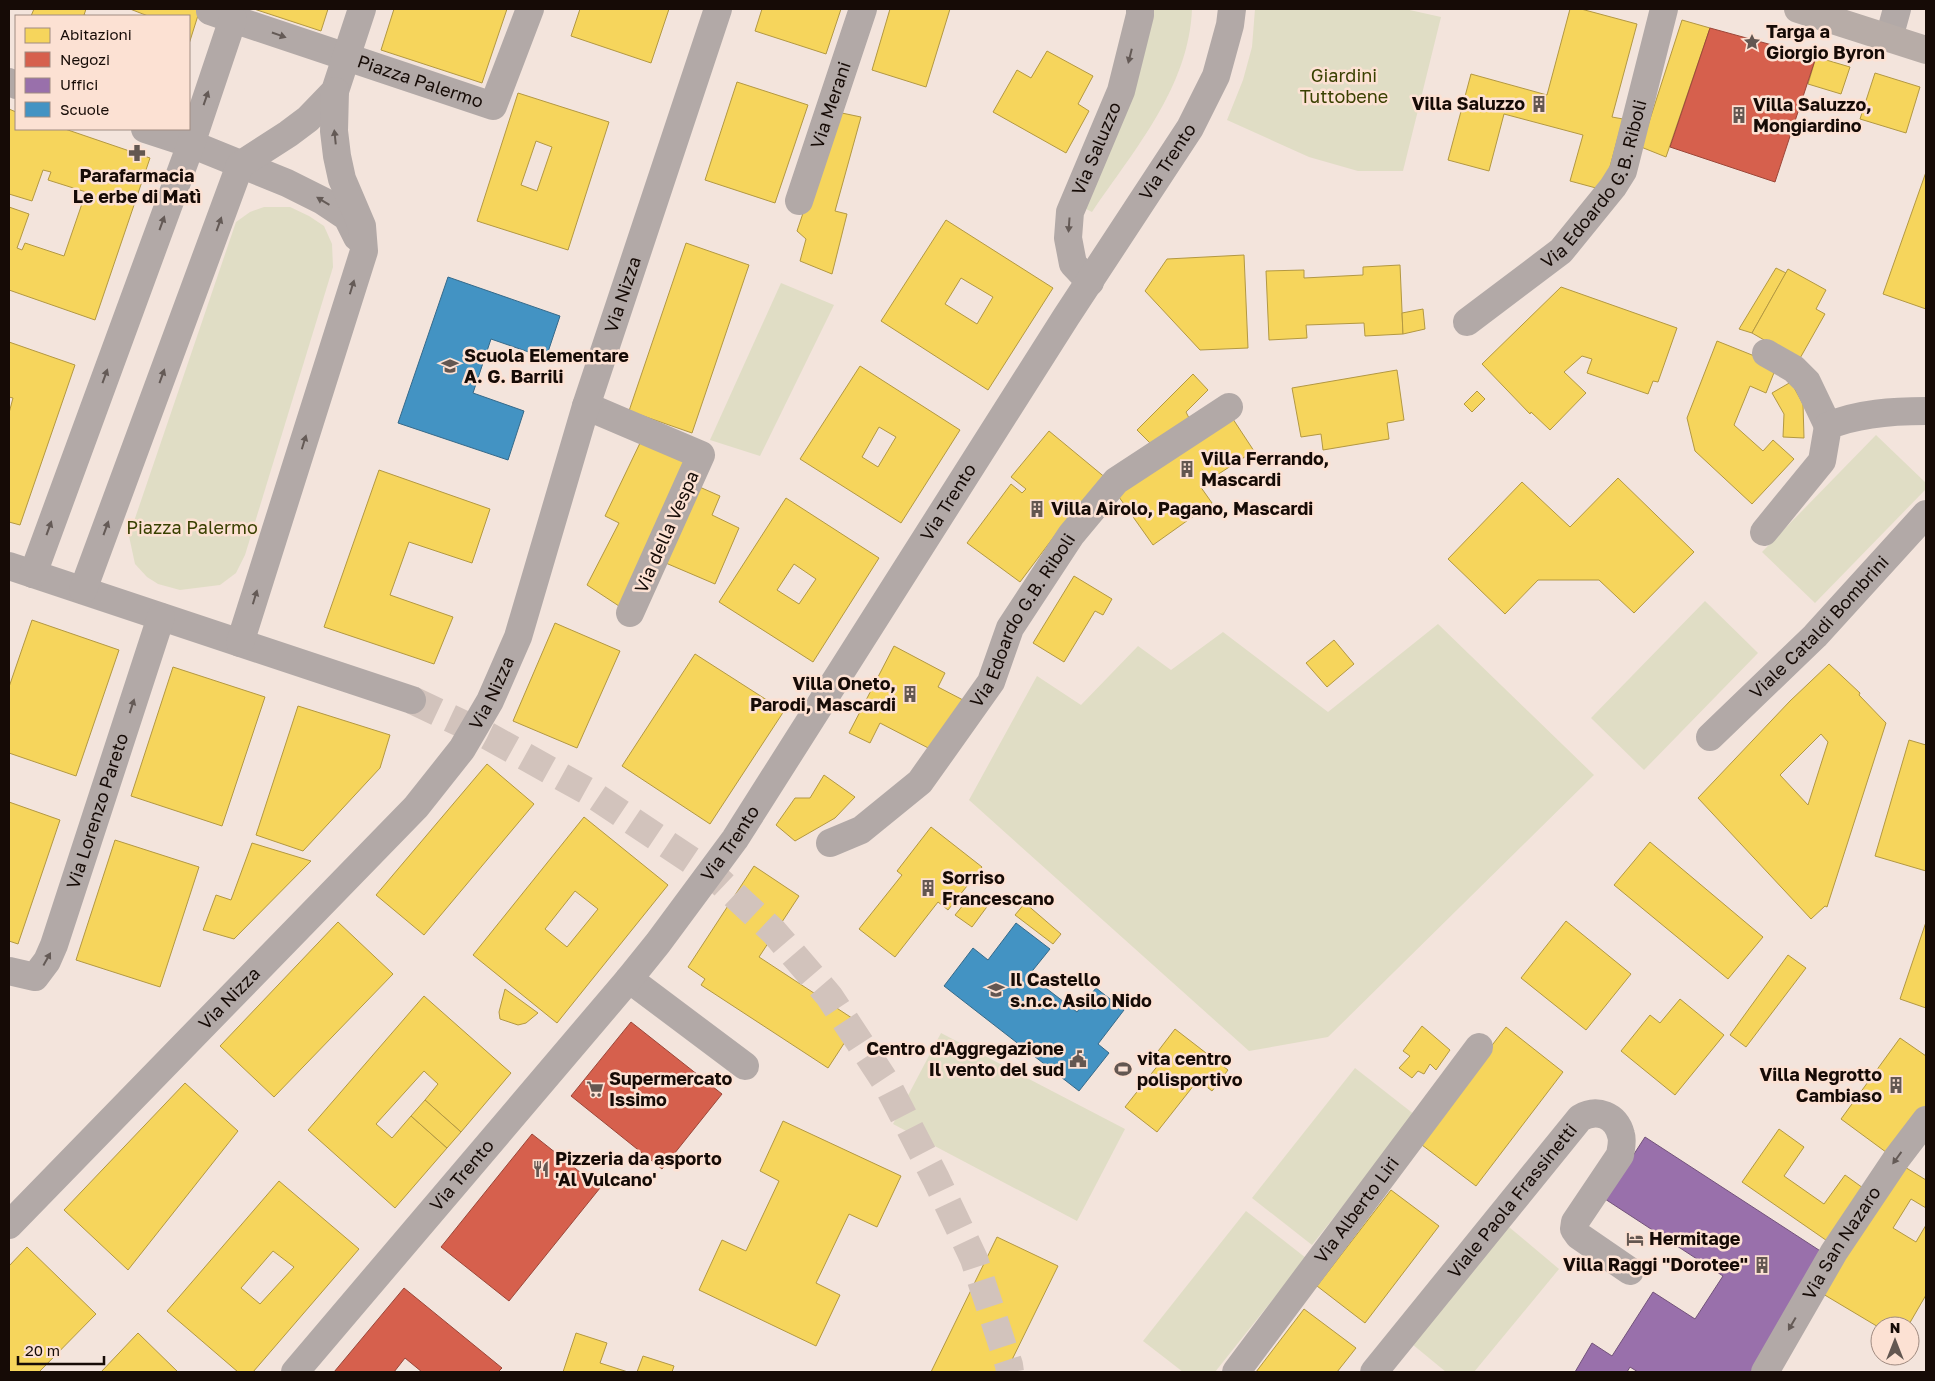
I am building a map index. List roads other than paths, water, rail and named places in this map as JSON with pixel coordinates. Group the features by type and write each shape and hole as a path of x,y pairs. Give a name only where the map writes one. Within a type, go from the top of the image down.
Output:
{"main road":[{"path":"1798,9 1926,50"}],"street":[{"path":"345,57 362,9"},
{"name":"Piazza Palermo","path":"412,700 21,570 191,144 222,14 494,106 530,9"},
{"name":"Via Nizza","path":"9,1225 416,807 462,749 490,701 518,637 586,406 718,9"},
{"name":"Via Merani","path":"799,201 863,9"},
{"name":"Via Saluzzo","path":"1090,282 1073,264 1068,238 1070,212 1121,91 1140,9"},
{"name":"Via Trento","path":"294,1372 629,979 735,839 1056,334 1190,128 1216,76 1230,25 1232,9"},
{"name":"Via Edoardo G.B. Riboli","path":"1468,322 1561,251 1613,187 1623,171 1664,9"},
{"path":"1889,38 1897,9"},
{"name":"Piazza Palermo","path":"240,643 364,251 362,226 342,179 334,131 335,91 345,57"},
{"name":"Piazza Palermo","path":"240,165 308,120 335,91"},
{"path":"148,130 191,144 287,183 323,201 347,218 364,251"},
{"path":"83,590 240,165"},
{"path":"1764,532 1822,461 1828,426 1807,382 1794,369 1766,353"},
{"name":"Via della Vespa","path":"586,406 701,455 630,613"},
{"name":"Via Edoardo G.B. Riboli","path":"830,844 861,830 920,782 991,682 1010,628 1071,536 1116,481 1229,407"},
{"path":"1828,426 1842,420 1881,414 1901,411 1926,411"},
{"name":"Viale Cataldi Bombrini","path":"1710,737 1815,636 1926,514"},
{"name":"Via Lorenzo Pareto","path":"9,971 35,977 47,961 161,617"},
{"path":"629,979 745,1066"},
{"name":"Via Alberto Liri","path":"1236,1372 1479,1047"},
{"name":"Viale Paola Frassinetti","path":"1374,1372 1580,1118 1595,1112 1605,1115 1614,1121 1622,1137 1622,1146 1620,1155 1575,1222 1574,1229 1579,1236 1630,1271"},
{"name":"Via San Nazaro","path":"1765,1372 1834,1252 1897,1158 1926,1120"}],"tunnel":[{"path":"412,700 488,736 589,792 713,875 774,932 829,996 887,1084 936,1179 974,1259 1010,1372"}],"place":[{"name":"Targa a Giorgio Byron","path":"1752,42"},
{"name":"Villa Saluzzo","path":"1539,104"},
{"name":"Villa Saluzzo, Mongiardino","path":"1739,115"},
{"name":"Parafarmacia Le erbe di Matì","path":"137,153"},
{"name":"Scuola Elementare A. G. Barrili","path":"450,366"},
{"name":"Villa Ferrando, Mascardi","path":"1187,469"},
{"name":"Villa Airolo, Pagano, Mascardi","path":"1037,509"},
{"name":"Villa Oneto, Parodi, Mascardi","path":"910,694"},
{"name":"Sorriso Francescano","path":"928,888"},
{"name":"Il Castello s.n.c. Asilo Nido","path":"996,990"},
{"name":"Centro d'Aggregazione Il vento del sud","path":"1078,1059"},
{"name":"vita centro polisportivo","path":"1123,1069"},
{"name":"Villa Negrotto Cambiaso","path":"1896,1085"},
{"name":"Supermercato Issimo","path":"595,1089"},
{"name":"Pizzeria da asporto 'Al Vulcano'","path":"541,1169"},
{"name":"Hermitage","path":"1635,1239"},
{"name":"Villa Raggi \"Dorotee\"","path":"1762,1265"}],"park label":[{"name":"Giardini Tuttobene","path":"1344,86"}]}
